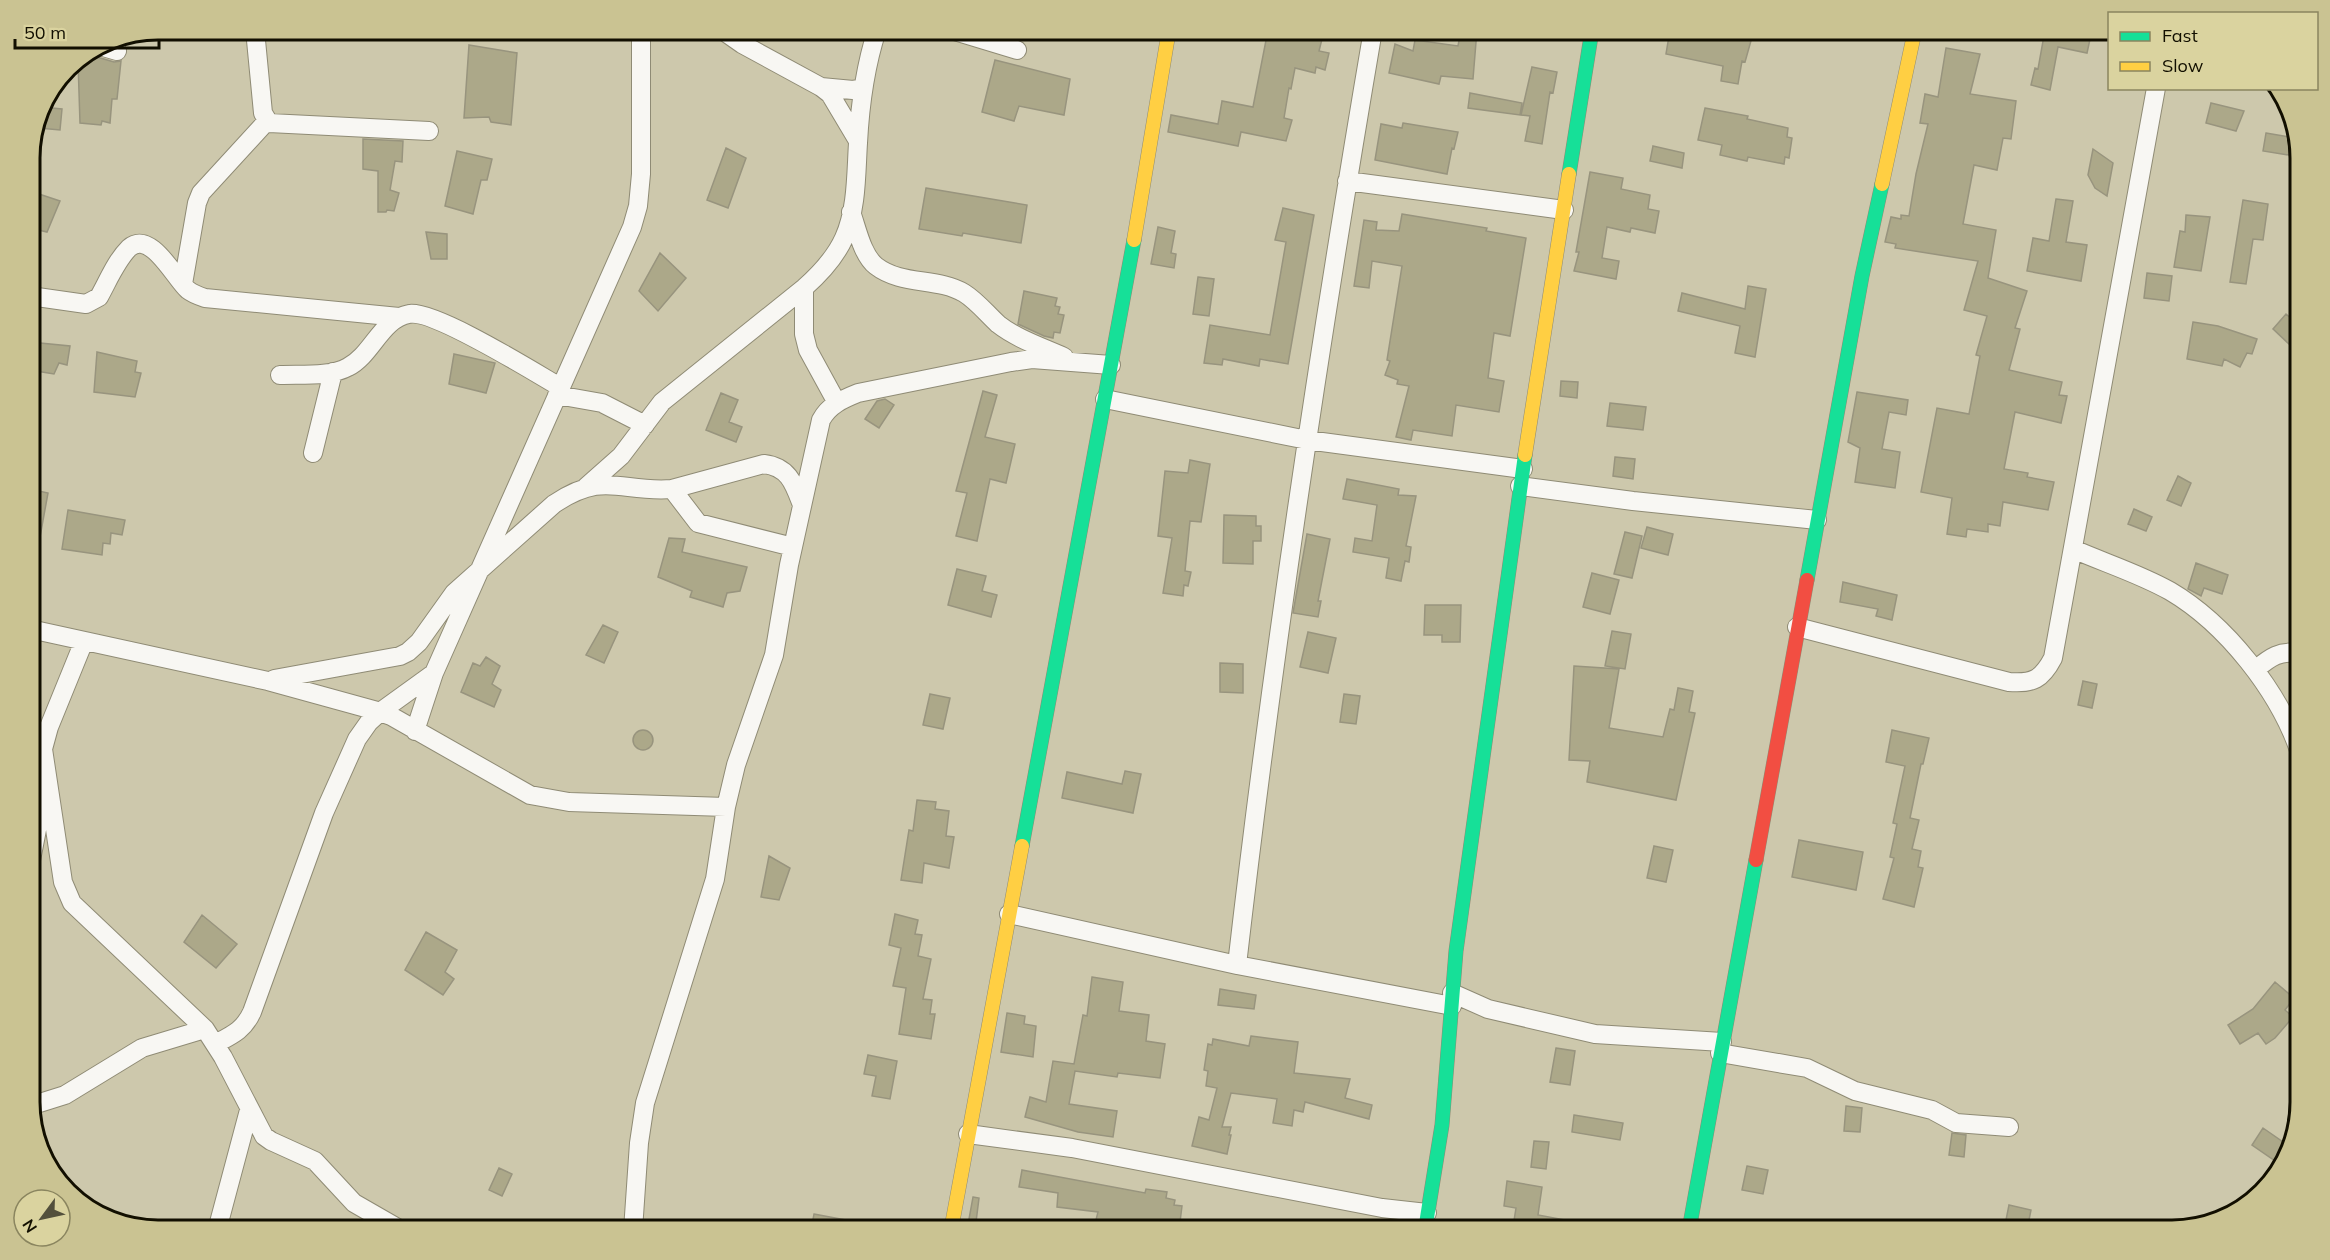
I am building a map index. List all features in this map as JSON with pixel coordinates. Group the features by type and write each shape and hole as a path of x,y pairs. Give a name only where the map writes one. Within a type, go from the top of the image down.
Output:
{"street":[{"path":"256,40 263,113 267,121 273,125 429,131"},
{"path":"416,730 434,673 632,227 638,206 641,174 641,40"},
{"path":"736,40 830,94 858,141"},
{"path":"586,487 621,456 662,402 804,288 822,272 835,255 844,238 851,212 862,88 874,40"},
{"path":"986,40 1017,50"},
{"path":"953,1220 1105,399 1167,40"},
{"path":"1237,965 1260,764 1307,440 1371,40"},
{"path":"1426,1220 1442,1125 1456,951 1522,478 1590,40"},
{"path":"1691,1220 1862,276 1913,40"},
{"path":"821,87 854,90 862,88"},
{"path":"1797,627 2009,682 2023,683 2035,680 2046,671 2053,658 2156,90"},
{"path":"183,284 197,203 201,194 267,121"},
{"path":"1347,181 1564,210"},
{"path":"851,212 867,255 875,265 897,278 948,286 963,292 1015,335 1077,362"},
{"path":"41,298 79,304 92,302 99,297 129,249 141,243 148,245 162,258 190,292 205,298 399,317 418,313 430,316 559,391 602,403 645,425"},
{"path":"804,288 804,334 808,351 837,403"},
{"path":"280,375 339,371 355,363 392,321 399,317"},
{"path":"634,1220 639,1143 645,1103 716,879 726,807 736,765 774,655 793,547 818,428 824,414 837,403 858,393 1017,361 1032,359 1111,365"},
{"path":"313,453 333,372"},
{"path":"1105,399 1307,440 1522,478 1633,501 1817,520"},
{"path":"268,681 400,656 408,652 419,642 454,593 554,504 586,487 606,484 658,490 672,489 764,464 774,465 790,477 802,505"},
{"path":"672,489 698,523 793,547"},
{"path":"2073,549 2168,590 2193,607 2221,632 2255,670 2280,707 2290,729"},
{"path":"41,631 268,681 380,712 530,795 547,800 726,807"},
{"path":"41,741 49,727 84,640"},
{"path":"2255,670 2270,657 2281,652 2290,653"},
{"path":"215,1044 237,1033 248,1022 343,768 357,739 369,722 380,712 434,673"},
{"path":"41,765 47,783 63,882 72,903 204,1029 215,1044 258,1128 271,1141 315,1161 354,1203 384,1220"},
{"path":"41,812 47,783"},
{"path":"1009,914 1237,965 1452,1000 1460,999 1498,1012 1595,1034 1721,1048 1807,1068 1855,1091 1932,1110 1956,1123 2009,1127"},
{"path":"41,1103 65,1095 142,1048 204,1029"},
{"path":"220,1220 249,1110"},
{"path":"968,1134 1072,1148 1382,1208 1420,1220"}],"building":[{"path":"1266,40 1322,40 1319,51 1329,53 1325,70 1316,67 1315,73 1295,68 1284,118 1292,120 1286,141 1241,132 1238,146 1168,132 1171,115 1218,124 1222,101 1253,107"},
{"path":"1415,40 1458,46 1459,40 1476,40 1473,79 1441,76 1439,84 1389,73 1395,44 1413,51"},
{"path":"1668,40 1751,40 1745,62 1742,61 1738,84 1721,81 1723,66 1666,54"},
{"path":"2043,40 2090,40 2087,53 2058,47 2050,90 2031,85 2035,68 2038,69"},
{"path":"469,45 517,53 511,125 491,122 489,117 464,118"},
{"path":"1946,48 1980,54 1970,94 2016,101 2011,139 2003,138 1997,170 1974,165 1963,224 1996,230 1988,278 2027,291 2015,328 2020,329 2009,370 2062,382 2059,395 2067,396 2061,423 2015,412 2004,469 2028,473 2027,477 2054,482 2048,510 2003,502 2000,526 1988,524 1988,532 1967,529 1966,537 1947,534 1952,498 1921,492 1937,408 1969,414 1980,356 1976,355 1987,316 1964,310 1978,261 1895,248 1896,244 1885,242 1891,217 1901,219 1901,215 1909,216 1928,124 1920,123 1925,94 1938,97"},
{"path":"98,57 114,62 121,61 117,99 112,99 110,123 102,121 101,125 80,123 78,72"},
{"path":"995,60 1070,79 1064,115 1019,106 1014,121 982,112"},
{"path":"1532,67 1557,72 1553,93 1550,92 1542,144 1525,141 1530,116 1521,115"},
{"path":"1470,93 1522,103 1520,115 1468,108"},
{"path":"2211,103 2244,111 2236,131 2206,123"},
{"path":"52,108 62,109 60,130 45,129"},
{"path":"1705,108 1748,116 1747,119 1788,128 1787,137 1792,138 1789,158 1785,157 1784,164 1748,157 1747,161 1720,155 1722,145 1698,140"},
{"path":"1403,123 1458,132 1447,174 1375,160 1381,124 1402,128"},
{"path":"2266,133 2287,137 2289,155 2263,151"},
{"path":"363,139 403,141 402,162 395,161 390,190 399,193 394,211 378,212 378,171 363,169"},
{"path":"1653,146 1684,153 1682,168 1650,161"},
{"path":"726,148 746,158 728,208 707,200"},
{"path":"2093,149 2113,163 2107,196 2095,188 2088,175"},
{"path":"457,151 492,159 487,180 481,180 473,214 445,206"},
{"path":"1590,172 1623,178 1621,189 1650,195 1648,209 1659,211 1655,233 1631,228 1630,232 1607,227 1602,258 1619,261 1616,279 1574,271 1579,252 1576,252"},
{"path":"926,188 1027,205 1021,243 963,233 962,236 919,229"},
{"path":"41,195 60,201 47,232 41,231"},
{"path":"2056,199 2073,201 2066,242 2087,245 2081,281 2027,271 2033,238 2049,241"},
{"path":"2243,200 2268,204 2263,240 2253,239 2246,284 2230,282"},
{"path":"1283,208 1314,215 1288,364 1260,359 1259,366 1223,359 1222,365 1204,363 1210,325 1270,335 1286,242 1275,240"},
{"path":"1402,214 1487,228 1486,231 1526,238 1510,336 1494,333 1488,378 1504,381 1499,412 1456,405 1452,436 1413,430 1411,440 1396,437 1409,386 1397,384 1398,380 1385,375 1390,361 1387,360 1402,266 1372,261 1369,288 1354,286 1364,220 1377,222 1376,230 1399,231"},
{"path":"2186,215 2210,217 2201,271 2174,267 2180,231 2185,232"},
{"path":"1158,227 1175,231 1171,253 1176,254 1174,268 1151,264"},
{"path":"426,232 447,234 447,259 431,259"},
{"path":"660,253 686,278 658,311 639,291"},
{"path":"2147,273 2172,276 2169,301 2144,298"},
{"path":"1198,277 1214,279 1209,316 1193,314"},
{"path":"1748,286 1766,289 1755,357 1735,353 1740,326 1678,311 1682,293 1745,309"},
{"path":"1024,291 1057,298 1055,306 1060,307 1058,314 1064,315 1060,333 1054,332 1053,338 1018,324"},
{"path":"2286,314 2289,317 2289,344 2273,329"},
{"path":"2193,322 2218,326 2257,339 2252,354 2247,353 2240,367 2224,359 2222,366 2187,359"},
{"path":"41,343 70,346 67,365 59,363 54,374 41,372"},
{"path":"97,352 137,361 135,372 141,373 135,397 94,392"},
{"path":"454,354 495,363 486,393 449,384"},
{"path":"1561,381 1578,382 1577,398 1560,396"},
{"path":"983,391 997,395 985,437 1015,444 1006,483 990,479 977,541 956,536 967,493 956,491"},
{"path":"1857,392 1908,400 1906,415 1889,412 1882,449 1900,452 1895,488 1855,482 1860,448 1848,442"},
{"path":"721,393 738,400 729,422 742,427 736,442 706,430"},
{"path":"885,399 894,405 879,428 865,419 877,401"},
{"path":"1610,403 1646,407 1643,430 1607,426"},
{"path":"1615,457 1635,459 1633,479 1613,476"},
{"path":"1190,460 1210,464 1201,522 1190,521 1185,571 1191,572 1188,586 1184,585 1183,596 1163,593 1172,538 1158,536 1165,471 1188,473"},
{"path":"2178,476 2191,483 2181,506 2167,500"},
{"path":"1347,479 1399,489 1398,495 1416,496 1406,546 1411,547 1409,562 1405,561 1401,581 1386,578 1389,558 1353,552 1355,538 1372,541 1377,505 1343,499"},
{"path":"41,491 48,493 41,532"},
{"path":"2134,509 2152,517 2146,531 2128,524"},
{"path":"68,510 125,520 122,535 111,533 110,544 103,543 102,555 62,549"},
{"path":"1224,515 1256,516 1256,526 1261,526 1261,541 1253,541 1253,564 1223,563"},
{"path":"1647,527 1673,534 1668,555 1641,548"},
{"path":"1625,532 1642,536 1632,578 1614,574"},
{"path":"1307,534 1330,539 1318,601 1321,601 1318,617 1293,613"},
{"path":"669,538 685,539 682,552 747,567 740,591 727,593 723,607 690,597 692,591 658,577"},
{"path":"2196,563 2228,575 2222,594 2204,588 2201,596 2188,589"},
{"path":"957,569 986,576 982,591 997,595 991,617 948,605"},
{"path":"1592,573 1619,580 1610,614 1583,607"},
{"path":"1843,582 1897,595 1892,620 1876,616 1878,609 1840,602"},
{"path":"1425,605 1461,605 1460,642 1442,642 1442,635 1424,635"},
{"path":"603,625 618,632 604,663 586,655"},
{"path":"1612,631 1631,634 1625,669 1605,666"},
{"path":"1308,632 1336,638 1328,673 1300,667"},
{"path":"486,657 500,666 492,684 501,690 494,707 461,692 473,663 480,666"},
{"path":"1220,663 1243,664 1243,693 1220,692"},
{"path":"1574,666 1619,669 1609,728 1663,737 1670,709 1674,710 1678,688 1693,691 1689,712 1695,713 1676,800 1587,782 1590,761 1569,760"},
{"path":"2083,681 2097,684 2092,708 2078,705"},
{"path":"930,694 950,698 943,729 923,725"},
{"path":"1344,694 1360,696 1356,724 1340,722"},
{"path":"639,730 647,730 653,736 653,744 647,750 639,750 633,744 633,736"},
{"path":"1892,730 1929,738 1910,818 1919,820 1912,849 1921,851 1918,867 1923,868 1914,907 1883,899 1894,858 1890,857 1897,824 1893,823 1905,766 1886,762"},
{"path":"1125,771 1141,774 1133,813 1062,798 1067,772 1122,784"},
{"path":"917,800 936,802 935,809 949,811 946,836 954,837 949,868 924,863 922,883 901,880 909,830 913,831"},
{"path":"1799,840 1863,852 1856,890 1792,877"},
{"path":"1654,846 1673,850 1666,882 1647,878"},
{"path":"769,856 790,868 779,900 761,897"},
{"path":"895,914 918,920 915,934 922,935 918,956 931,959 923,999 932,1000 930,1014 935,1014 931,1039 899,1034 906,988 893,986 901,948 889,945"},
{"path":"202,915 237,944 216,968 184,942"},
{"path":"426,932 457,950 445,972 454,979 443,995 405,970"},
{"path":"1092,977 1123,982 1119,1011 1149,1015 1146,1041 1165,1044 1160,1078 1118,1073 1117,1077 1075,1071 1069,1104 1117,1111 1113,1137 1078,1132 1025,1117 1030,1097 1046,1102 1053,1061 1074,1064 1083,1015 1087,1016"},
{"path":"2275,982 2290,995 2290,1003 2285,1010 2290,1014 2290,1021 2275,1038 2266,1044 2258,1033 2240,1044 2228,1025 2253,1009"},
{"path":"1220,989 1256,995 1254,1009 1218,1005"},
{"path":"1007,1013 1025,1016 1024,1024 1036,1026 1033,1057 1001,1052"},
{"path":"1251,1036 1298,1042 1294,1073 1350,1079 1345,1098 1372,1105 1369,1119 1305,1102 1303,1112 1294,1110 1292,1126 1273,1123 1277,1099 1231,1093 1222,1127 1231,1127 1227,1154 1192,1146 1199,1117 1209,1120 1217,1088 1206,1086 1208,1071 1204,1070 1208,1044 1212,1045 1213,1039 1249,1046"},
{"path":"1556,1048 1575,1051 1570,1085 1550,1082"},
{"path":"868,1055 897,1061 890,1099 872,1096 876,1076 864,1074"},
{"path":"1846,1106 1862,1108 1860,1132 1844,1131"},
{"path":"1574,1115 1623,1123 1620,1140 1572,1132"},
{"path":"2263,1128 2282,1141 2274,1160 2252,1145"},
{"path":"1952,1133 1966,1135 1964,1157 1949,1155"},
{"path":"1534,1141 1549,1142 1546,1169 1531,1167"},
{"path":"1747,1166 1768,1170 1763,1194 1742,1190"},
{"path":"499,1168 512,1174 502,1196 489,1190"},
{"path":"1022,1170 1145,1193 1146,1189 1167,1192 1166,1198 1175,1200 1174,1205 1182,1206 1180,1220 1096,1220 1098,1212 1057,1207 1058,1193 1019,1187"},
{"path":"1507,1181 1542,1187 1538,1215 1565,1220 1514,1220 1516,1208 1504,1206"},
{"path":"973,1197 979,1198 976,1220 969,1220"},
{"path":"2009,1205 2031,1210 2029,1220 2006,1220"},
{"path":"814,1214 846,1220 813,1220"}],"traffic: fast":[{"path":"1569,174 1590,40"},
{"path":"1807,580 1862,276 1882,184"},
{"path":"1022,846 1134,240"},
{"path":"1427,1220 1442,1125 1456,951 1525,455"},
{"path":"1691,1220 1756,860"}],"traffic: slow":[{"path":"1134,240 1167,40"},
{"path":"1882,184 1913,40"},
{"path":"1525,455 1569,174"},
{"path":"953,1220 1022,846"}],"traffic: jam":[{"path":"1756,860 1807,580"}]}
